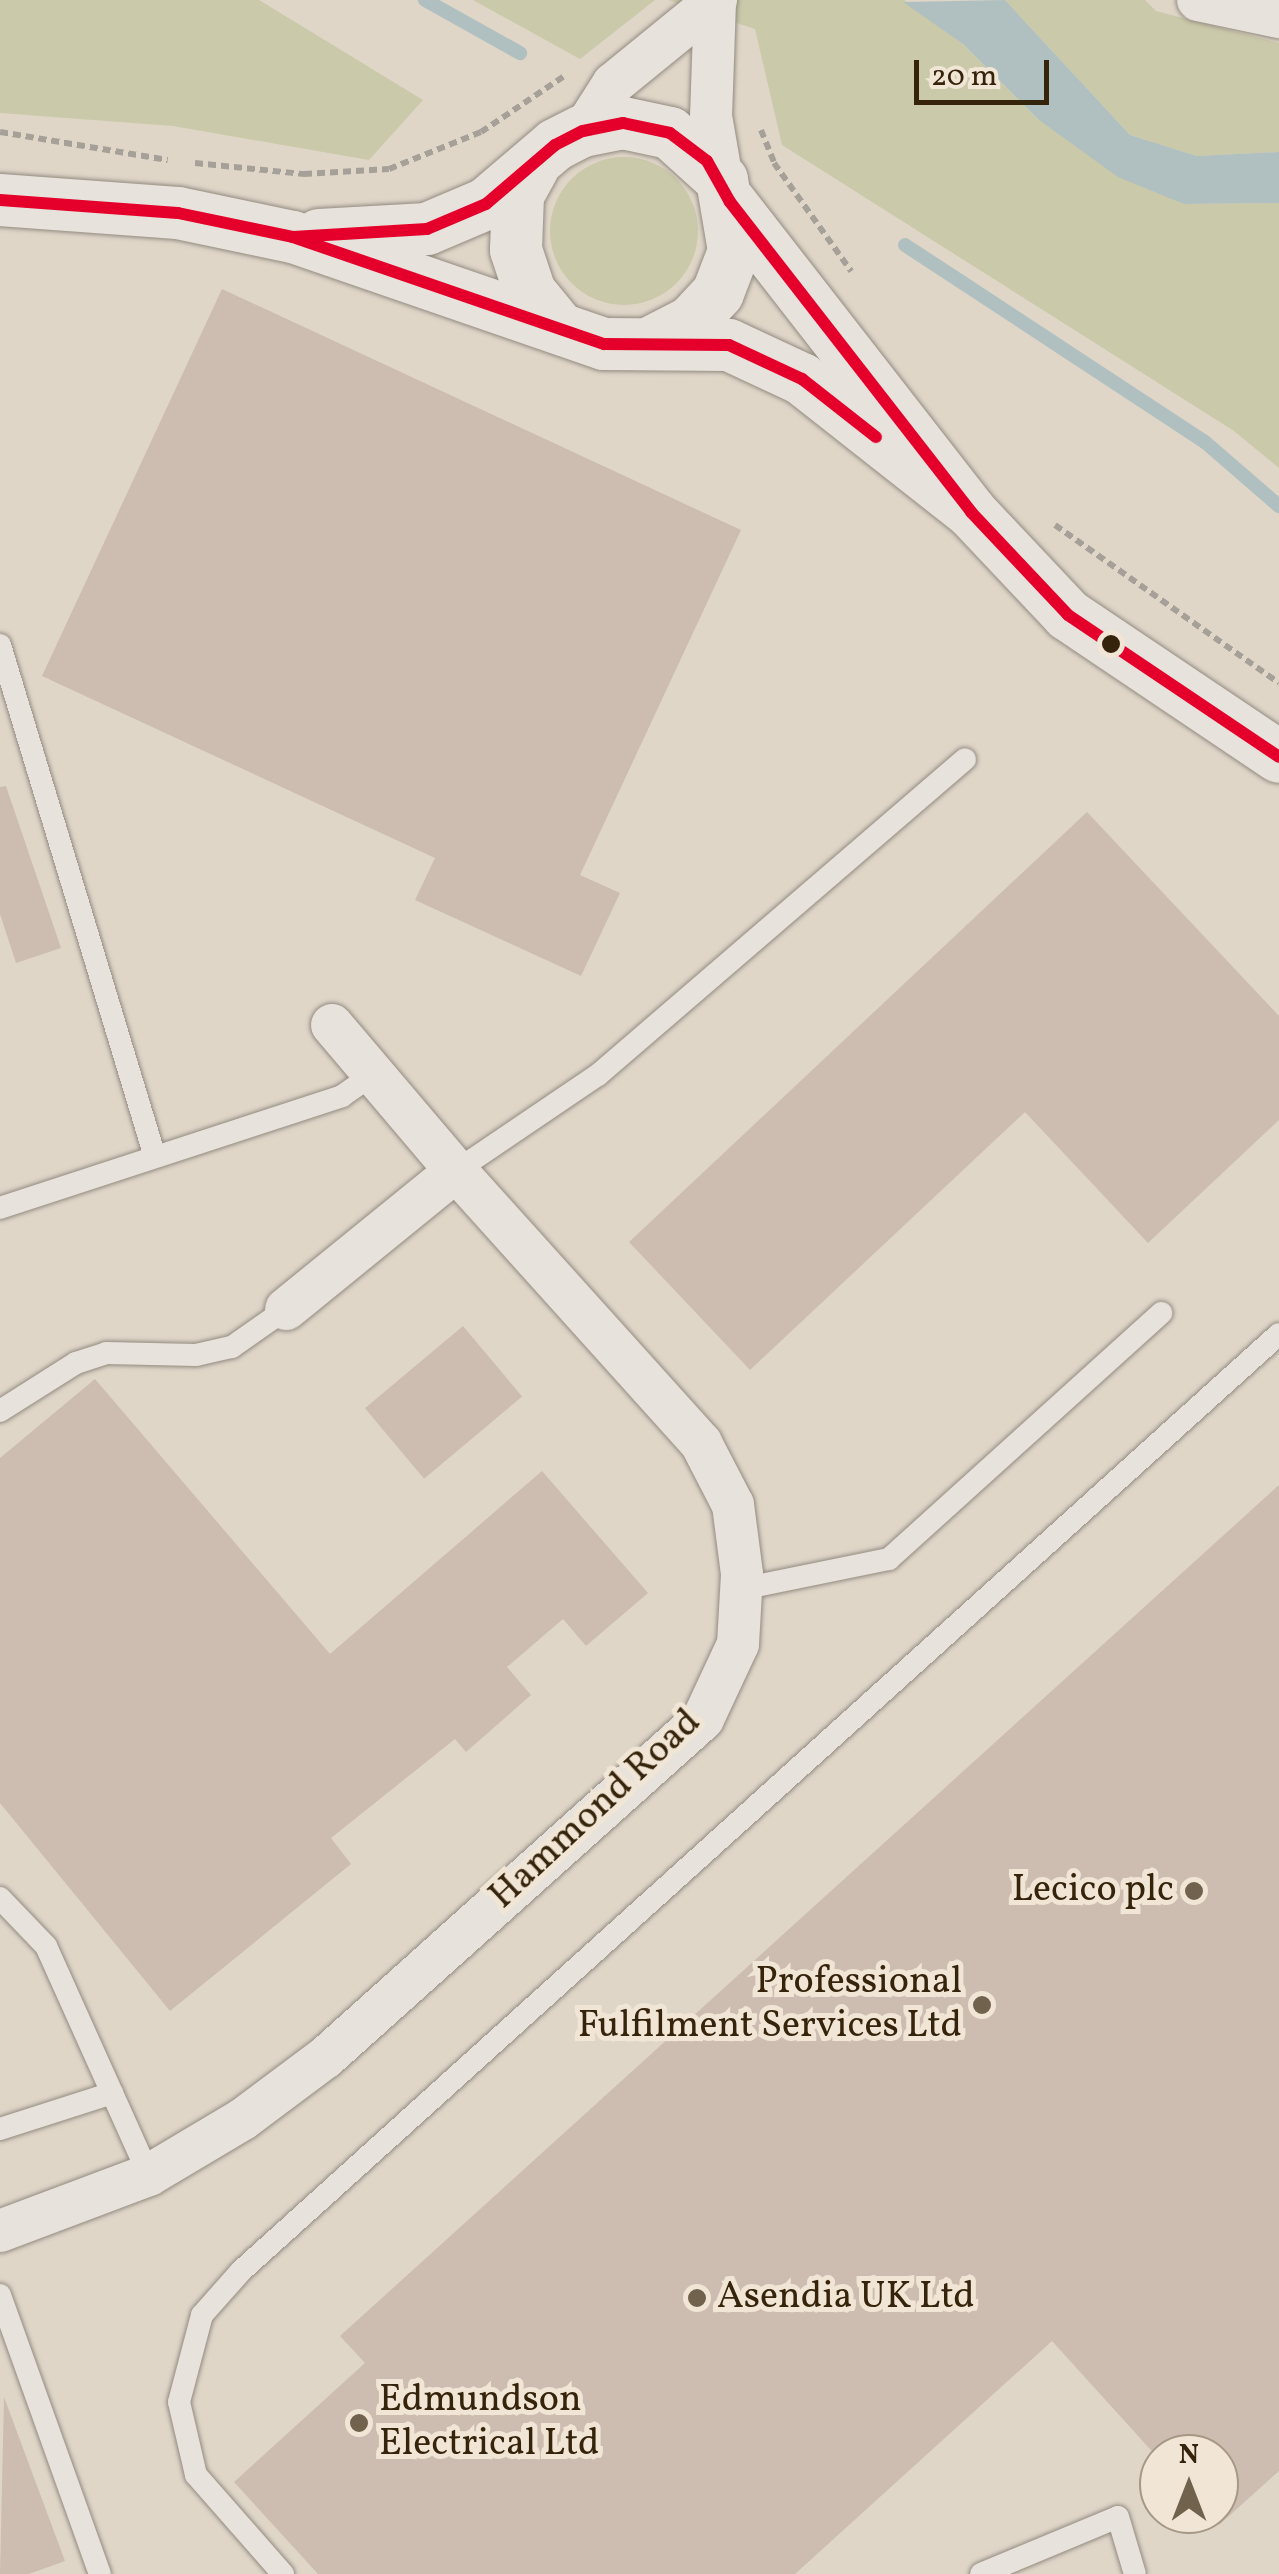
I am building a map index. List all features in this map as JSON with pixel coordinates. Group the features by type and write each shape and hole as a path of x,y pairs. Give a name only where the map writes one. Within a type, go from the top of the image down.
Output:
{"street":[{"path":"1198,0 1279,17"},
{"path":"583,131 613,84 716,1"},
{"path":"650,342 691,322 718,293 734,251 711,116 716,1"},
{"path":"293,237 427,229 486,204 533,168 555,145 583,131 623,124 670,133 726,191 972,512 1068,615 1279,757"},
{"path":"533,168 518,195 516,250 530,292 558,325"},
{"path":"0,200 178,213 293,237 558,325 604,344 728,345 802,379 972,512"},
{"name":"Hammond Road","path":"0,2230 148,2175 243,2120 326,2057 703,1718 738,1644 742,1589 733,1505 702,1443 456,1171 332,1025"},
{"path":"286,1309 456,1171"}],"lane":[{"path":"0,644 156,1157"},
{"path":"456,1171 598,1075 965,759"},
{"path":"0,1208 342,1096 374,1074"},
{"path":"0,1411 76,1363 106,1353 196,1355 232,1347 286,1309"},
{"path":"742,1589 889,1558 1162,1313"},
{"path":"283,2574 196,2475 179,2402 202,2315 241,2270 1279,1334"},
{"path":"0,1898 46,1946 148,2175"},
{"path":"0,2128 112,2092"},
{"path":"0,2295 10,2363 100,2574"},
{"path":"981,2574 1118,2516 1135,2574"}],"path":[{"path":"0,132 284,172 389,169 481,132 581,65"},
{"path":"755,112 774,163 853,274"},
{"path":"1043,512 1279,683"}],"green space":[{"path":"0,0 259,0 423,100 369,160 173,126 0,113"},
{"path":"473,0 655,0 580,59"},
{"path":"668,0 904,0 963,44 1039,120 1184,204 1279,203 1279,468 1234,431 782,145 755,29"},
{"path":"1005,0 1145,0 1156,11 1279,43 1279,152 1197,156 1130,135"},
{"path":"624,157 652,162 677,178 693,203 698,231 693,259 677,284 652,300 624,305 596,300 571,284 555,259 550,231 555,203 571,178 596,162"}],"shaded area":[{"path":"1005,0 1130,135 1197,156 1279,152 1279,203 1184,204 1118,177 1039,120 963,44 903,2"}],"building":[{"path":"222,289 741,530 580,875 620,893 581,976 415,900 435,858 42,676"},
{"path":"6,786 61,948 16,963 0,914 0,787"},
{"path":"1087,812 1279,1016 1279,1120 1148,1243 1025,1112 750,1370 629,1242"},
{"path":"463,1326 522,1396 424,1479 365,1408"},
{"path":"95,1379 330,1654 542,1471 648,1593 586,1646 563,1619 507,1667 531,1695 466,1752 455,1739 331,1838 351,1864 170,2011 0,1803 0,1458"},
{"path":"1279,1485 1279,2471 1239,2507 1239,2434 1139,2437 1052,2341 795,2574 318,2574 234,2482 365,2363 340,2336"},
{"path":"4,2397 65,2561 29,2574 0,2574"}],"waterway":[{"path":"425,0 520,53"},
{"path":"905,245 1205,442 1279,506"}],"transit line":[{"path":"293,237 427,229 486,204 555,145 583,131 623,123 670,133 707,161 730,202 971,512 1068,615 1279,757"},
{"path":"0,200 178,213 293,237 604,344 729,345 802,379 876,437"}],"place":[{"name":"Lecico plc","path":"1194,1891"},
{"name":"Professional Fulfilment Services Ltd","path":"982,2005"},
{"name":"Asendia UK Ltd","path":"697,2298"},
{"name":"Edmundson Electrical Ltd","path":"359,2423"}]}
